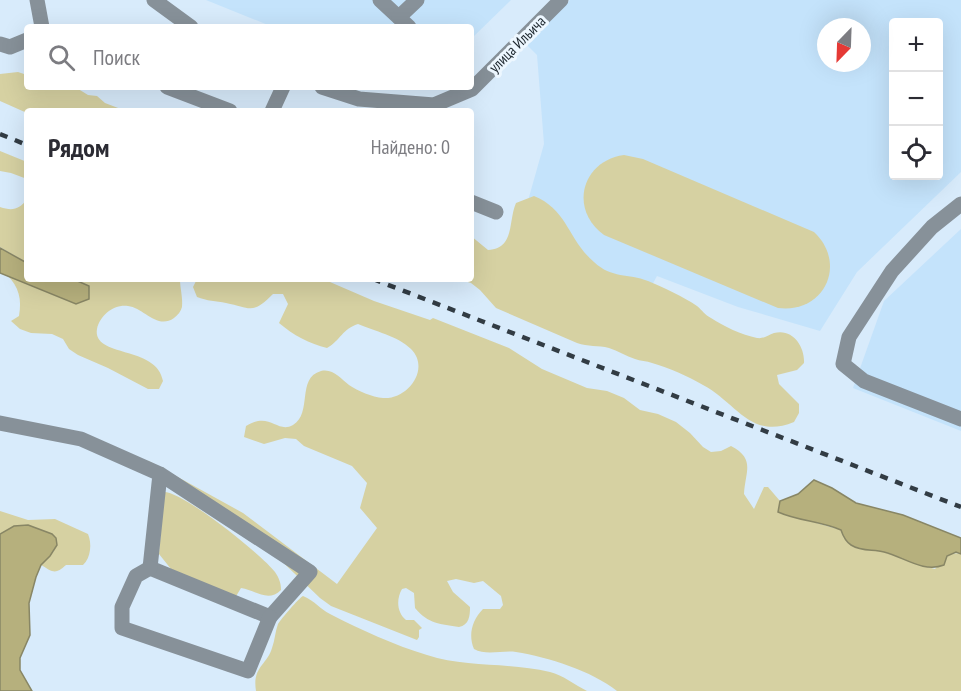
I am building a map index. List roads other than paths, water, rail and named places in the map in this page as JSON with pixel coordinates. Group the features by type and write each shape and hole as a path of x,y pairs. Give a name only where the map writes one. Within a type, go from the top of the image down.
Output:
{"street":[{"path":"154,0 187,24"},
{"path":"380,0 403,14 417,0"},
{"name":"улица Ильича","path":"474,85 561,0"},
{"path":"37,2 41,24"},
{"path":"0,44 10,47 24,41"},
{"path":"175,90 222,108"},
{"path":"273,108 282,90"},
{"path":"331,90 359,99 434,105 467,90"},
{"path":"474,203 496,212"},
{"path":"961,204 933,227 892,271 849,337 843,364 864,381 961,419"},
{"path":"0,423 81,439 160,474 310,572 270,617 248,671 122,628 122,607 136,576 150,568"},
{"path":"150,568 160,474"},
{"path":"150,568 270,617"}],"railway":[{"path":"0,134 24,144"},
{"path":"381,282 961,507"}]}
